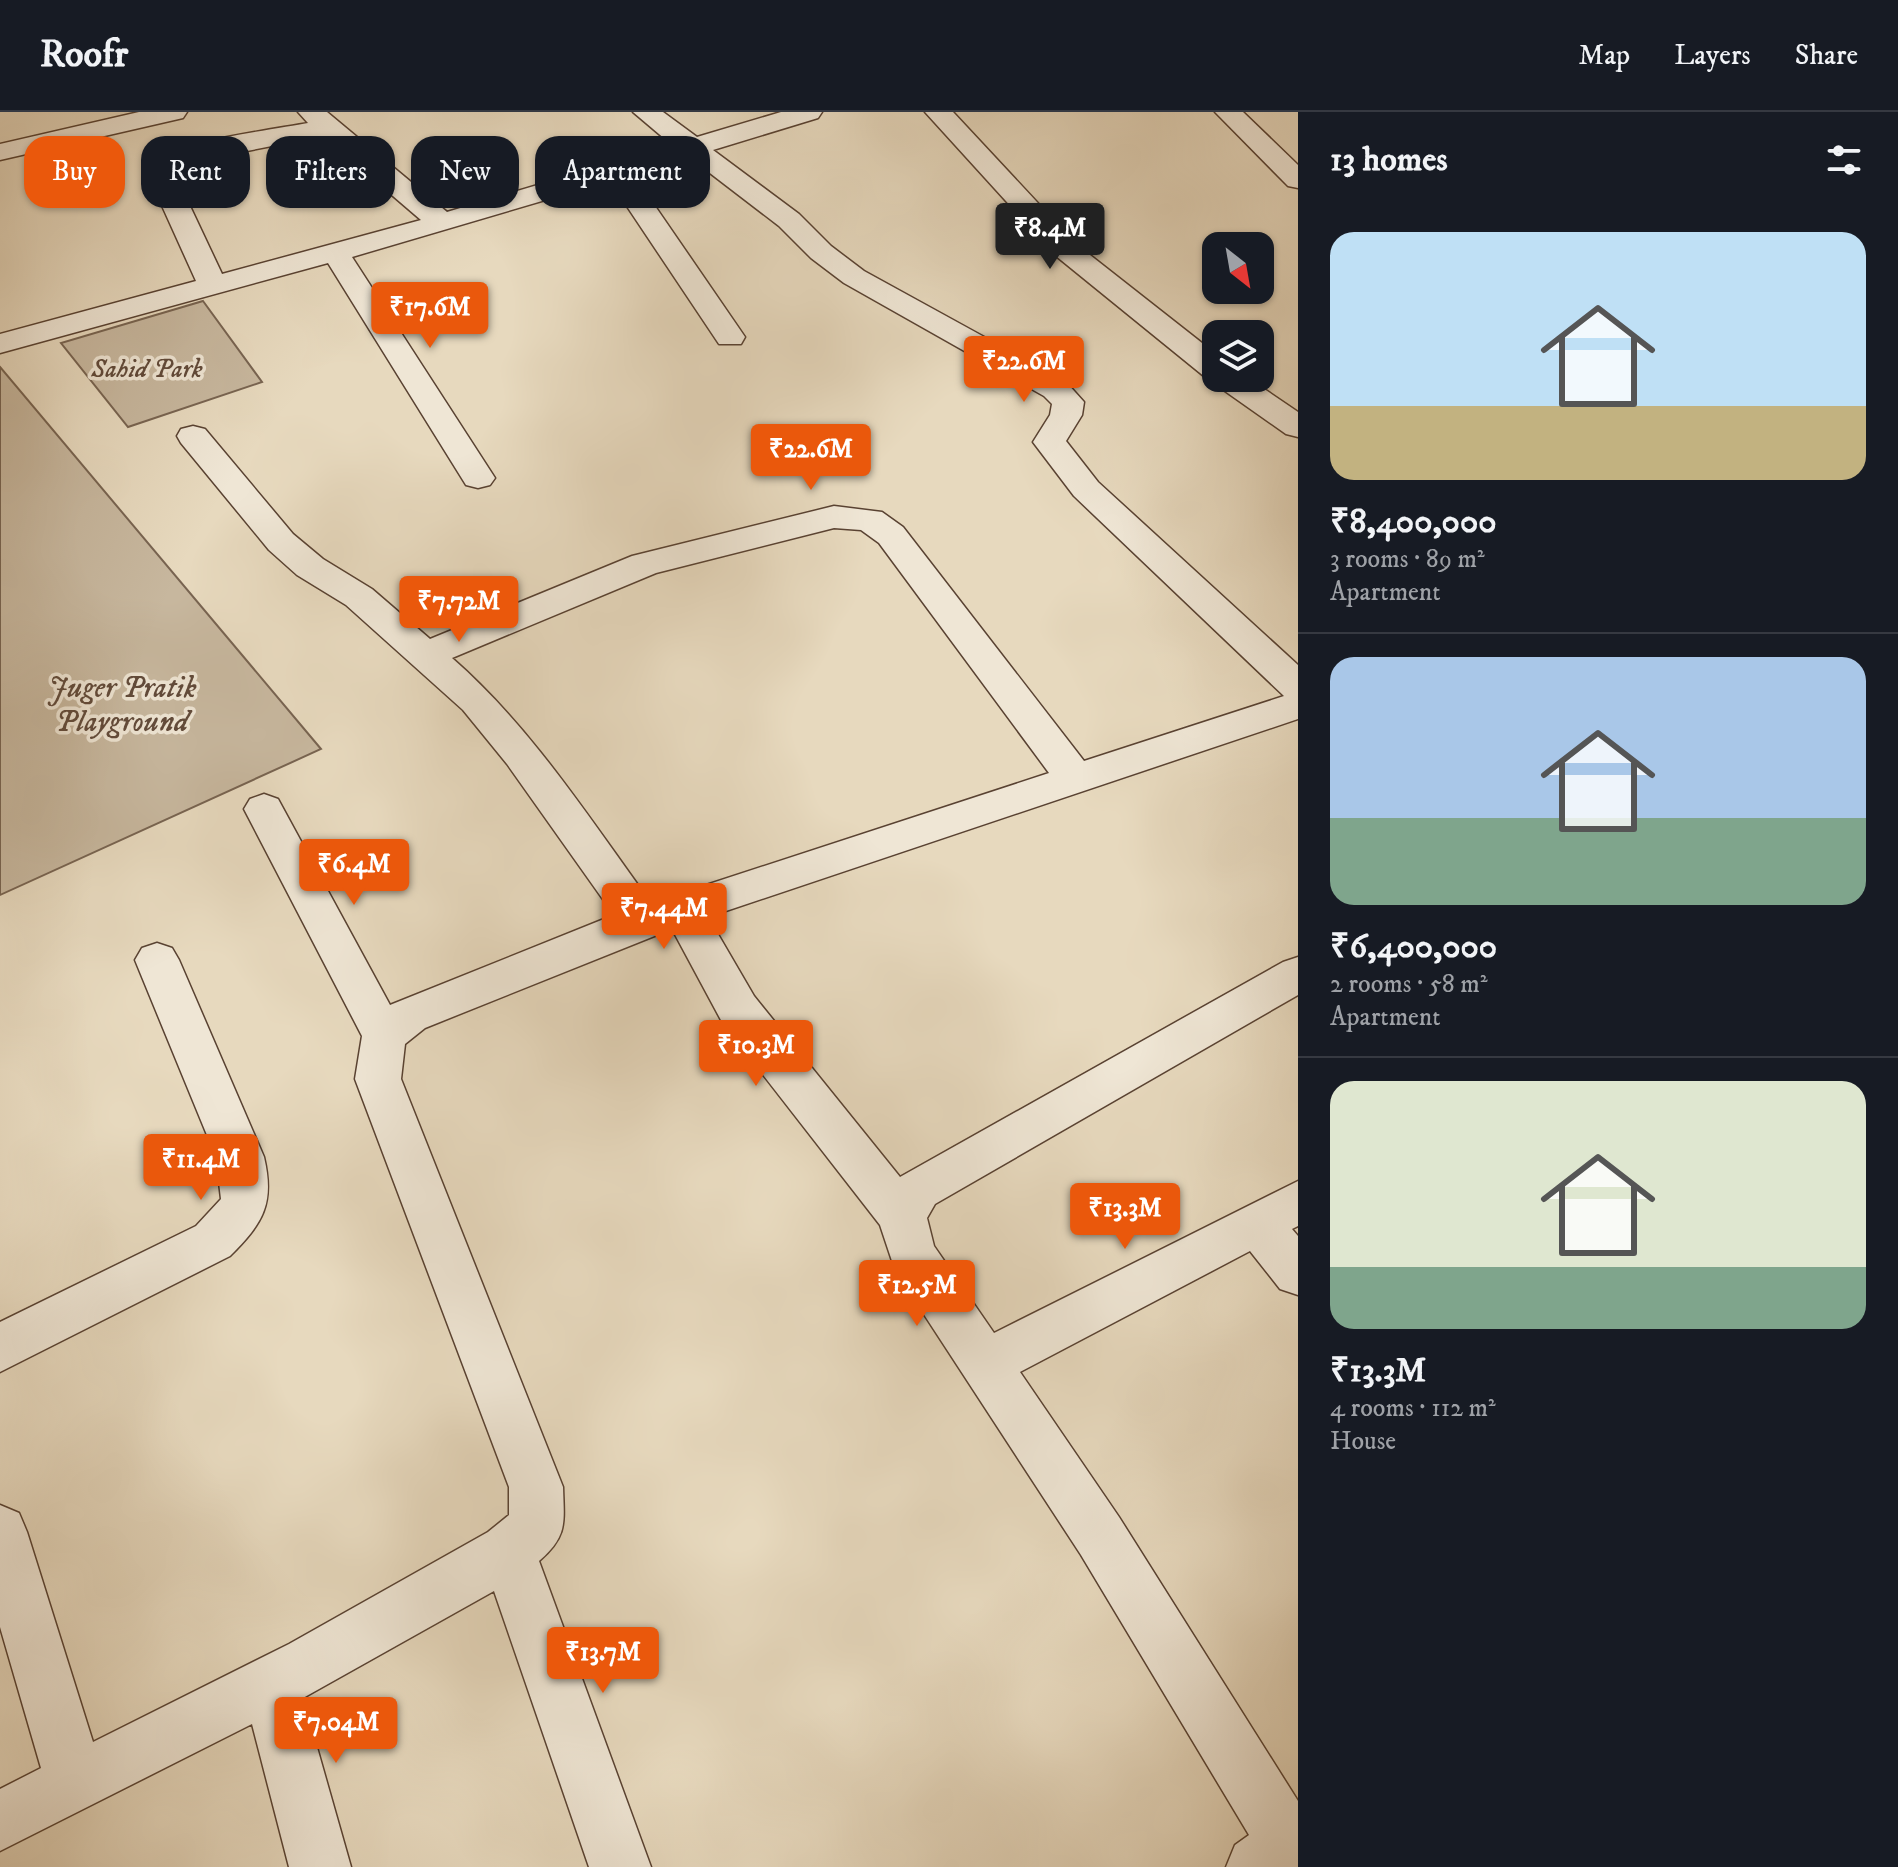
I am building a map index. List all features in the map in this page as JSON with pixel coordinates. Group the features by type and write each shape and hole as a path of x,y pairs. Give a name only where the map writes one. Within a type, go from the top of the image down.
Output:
{"street":[{"path":"0,152 174,112"},
{"path":"646,112 678,136"},
{"path":"710,142 806,112"},
{"path":"938,112 1066,250 1202,359"},
{"path":"1228,112 1298,180"},
{"path":"213,286 161,179 158,166 184,155 320,120 442,223"},
{"path":"710,160 789,220 821,252 854,277 1055,389 1068,402 1066,415 1049,442 1058,458 1086,489 1298,687"},
{"path":"3,338 213,286 535,195"},
{"path":"644,208 730,337"},
{"path":"335,252 478,478"},
{"path":"1247,392 1298,427"},
{"path":"193,436 281,542 310,567 359,597 477,701 662,916 902,1216 912,1254 1100,1536 1281,1849"},
{"path":"426,655 645,564 834,517 870,520 891,535 1076,780"},
{"path":"384,1036 409,1015 662,916 1298,705"},
{"path":"0,1821 270,1684 508,1552 537,1527 536,1487 378,1079 384,1036 264,809"},
{"path":"0,1348 213,1241 239,1215 248,1190 240,1157 157,960"},
{"path":"902,1216 918,1189 1298,974"},
{"path":"986,1363 1278,1213 1298,1273"},
{"path":"0,1532 75,1782"},
{"path":"508,1552 620,1867"},
{"path":"270,1684 320,1867"}],"green space":[{"name":"Sahid Park","path":"203,301 262,382 128,427 61,343"},
{"name":"Juger Pratik Playground","path":"0,367 321,749 0,895"}]}
